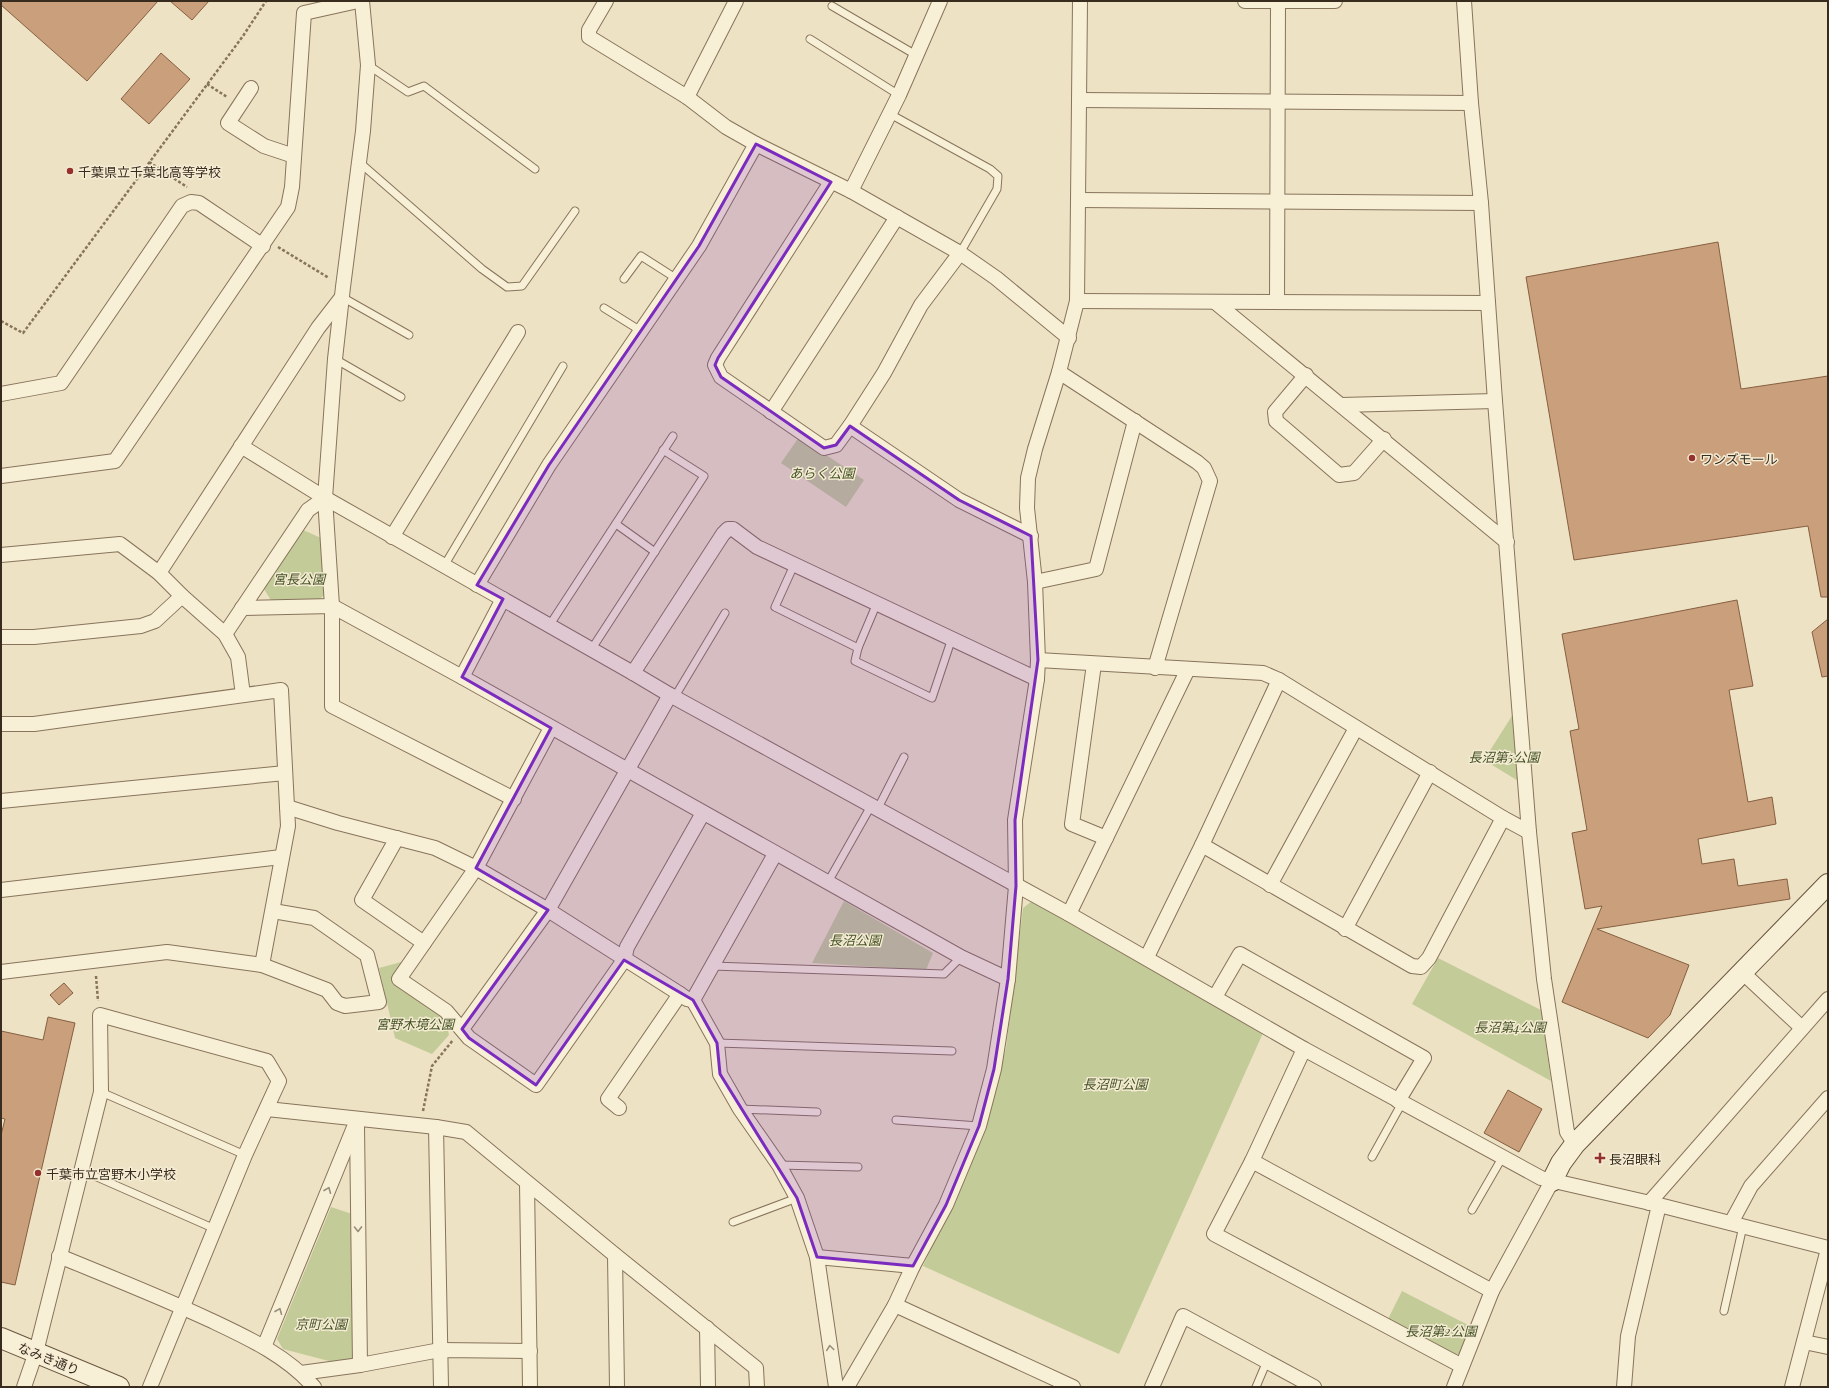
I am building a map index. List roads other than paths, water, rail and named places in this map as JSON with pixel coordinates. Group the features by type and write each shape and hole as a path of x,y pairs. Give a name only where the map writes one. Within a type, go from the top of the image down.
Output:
{"street":[{"path":"1,476 115,461 265,243 288,207 294,156 304,13 358,1"},
{"path":"362,1 368,65 359,162 335,359 325,498 332,606 332,706 514,799"},
{"path":"606,1 589,30 588,37 687,97 726,127 756,144 851,191 960,252 996,278 1068,338"},
{"path":"687,97 736,1"},
{"path":"851,191 890,114 940,1"},
{"path":"845,1387 895,1305 913,1266 946,1204 979,1126 994,1069 1008,979 1016,886 1015,820 1037,679 1038,660 1035,582 1027,508 1028,478 1035,449 1059,372 1077,301 1080,1"},
{"path":"1245,1 1335,1"},
{"path":"1277,302 1278,1"},
{"path":"1464,1 1529,832 1545,987 1567,1132 1575,1144"},
{"path":"251,88 228,123 264,146 294,156"},
{"path":"1080,100 1471,103"},
{"path":"476,585 549,465 699,246 756,144"},
{"path":"831,182 718,358 715,365 721,377 824,448 836,445 850,426 884,373 921,305 960,252"},
{"path":"1079,200 1481,203"},
{"path":"1,394 61,383 182,206 190,202 199,203 265,243"},
{"path":"771,412 897,217"},
{"path":"159,573 342,292"},
{"path":"1077,301 1488,303"},
{"path":"1215,302 1384,439 1507,542"},
{"path":"392,537 518,332"},
{"path":"1059,372 1197,462 1209,475 1210,481 1155,668"},
{"path":"1306,375 1275,412 1276,421 1339,475 1354,473 1384,439"},
{"path":"1341,405 1495,401"},
{"path":"1035,582 1096,569 1135,421"},
{"path":"850,426 959,500 1031,536"},
{"path":"241,446 325,498 590,650 874,808 1147,957 1400,1102 1540,1178 1654,1204 1828,1248 1792,1387"},
{"path":"225,634 308,510 325,498"},
{"path":"633,673 723,534 728,529 733,529 757,547 1037,679"},
{"path":"1,555 120,544 159,573 182,596 225,634 238,657 243,695"},
{"path":"1,637 34,637 141,626 155,621 182,596"},
{"path":"462,677 503,599"},
{"path":"242,608 332,606 462,677 775,854 961,956 1008,979"},
{"path":"1038,660 1155,668 1252,671 1263,673 1279,680 1503,818 1529,832"},
{"path":"1094,664 1072,824 1106,838"},
{"path":"1069,914 1188,669"},
{"path":"1147,957 1202,845 1279,680"},
{"path":"1,724 34,724 281,690 288,826 262,965"},
{"path":"462,1029 548,910 627,770 672,696"},
{"path":"551,728 476,868 399,979 446,1011 469,1038 536,1085 624,960 627,947 703,813"},
{"path":"1270,885 1356,728"},
{"path":"1345,929 1430,772"},
{"path":"1,801 285,773"},
{"path":"287,807 338,823 435,848 476,868 548,910 624,960 686,997 717,1043 720,1074 740,1109 779,1165 796,1198 817,1257 845,1387"},
{"path":"1202,845 1345,929 1412,966 1421,967 1429,958 1503,818"},
{"path":"397,838 362,900 424,944"},
{"path":"619,1108 608,1099 711,966 775,854"},
{"path":"1,890 282,857"},
{"path":"1454,1387 1492,1291 1561,1163 1575,1144 1828,884"},
{"path":"1,972 95,962 167,952 262,965 327,990 337,1003 345,1006 379,1002 367,955 314,918 273,911"},
{"path":"1215,997 1240,954 1424,1058 1400,1102"},
{"path":"1742,972 1802,1028"},
{"path":"1624,1387 1628,1336 1654,1204 1828,999"},
{"path":"24,1387 36,1352 80,1170 101,1092 100,1015 267,1061 279,1081 245,1154 184,1308 150,1387"},
{"path":"1304,1048 1252,1161 1214,1234 1462,1366"},
{"path":"1737,1225 1751,1186 1828,1098"},
{"path":"267,1109 357,1120 436,1127 466,1132 615,1255 756,1368 756,1387"},
{"path":"264,1347 357,1120"},
{"path":"357,1120 360,1365"},
{"path":"436,1127 440,1387"},
{"path":"1252,1161 1492,1291"},
{"path":"527,1183 530,1387"},
{"path":"615,1255 617,1387"},
{"path":"59,1256 184,1308 264,1347 301,1373 314,1387"},
{"path":"817,1257 913,1266"},
{"path":"895,1305 1055,1383 1073,1387"},
{"path":"1152,1387 1183,1316 1314,1387"},
{"path":"707,1328 708,1387"},
{"name":"なみき通り","path":"1,1338 120,1387"},
{"path":"1804,1342 1828,1347"},
{"path":"301,1373 360,1365 440,1350 530,1351"}],"lane":[{"path":"832,6 916,56"},
{"path":"810,39 898,96"},
{"path":"368,65 408,92 424,86 535,169"},
{"path":"890,114 990,170 998,176 997,189 960,252"},
{"path":"359,162 482,269 507,287 522,286 575,211"},
{"path":"624,279 641,256 677,278"},
{"path":"342,292 409,335"},
{"path":"604,308 641,331"},
{"path":"335,359 401,397"},
{"path":"444,566 564,366"},
{"path":"549,626 673,436"},
{"path":"590,650 704,476 664,450"},
{"path":"616,524 655,552"},
{"path":"794,565 775,607 858,648"},
{"path":"877,603 858,648 855,661 932,698 952,638"},
{"path":"672,696 725,613"},
{"path":"828,882 904,757"},
{"path":"711,966 944,974 961,956"},
{"path":"717,1043 952,1051"},
{"path":"101,1092 245,1154"},
{"path":"1372,1157 1400,1102"},
{"path":"740,1109 817,1112"},
{"path":"896,1120 979,1126"},
{"path":"1472,1210 1502,1158"},
{"path":"779,1165 858,1167"},
{"path":"80,1170 215,1229"},
{"path":"733,1222 796,1198"},
{"path":"1724,1311 1737,1225"},
{"path":"1256,1387 1267,1361"}],"place":[{"name":"千葉県立千葉北高等学校","path":"70,171"},
{"name":"ワンズモール","path":"1692,458"},
{"name":"長沼眼科","path":"1600,1158"},
{"name":"千葉市立宮野木小学校","path":"38,1173"}],"park label":[{"name":"あらく公園","path":"822,472"},
{"name":"宮長公園","path":"299,578"},
{"name":"長沼第5公園","path":"1504,756"},
{"name":"長沼公園","path":"855,939"},
{"name":"宮野木境公園","path":"415,1023"},
{"name":"長沼第4公園","path":"1510,1026"},
{"name":"長沼町公園","path":"1115,1083"},
{"name":"京町公園","path":"321,1323"},
{"name":"長沼第2公園","path":"1441,1330"}]}
